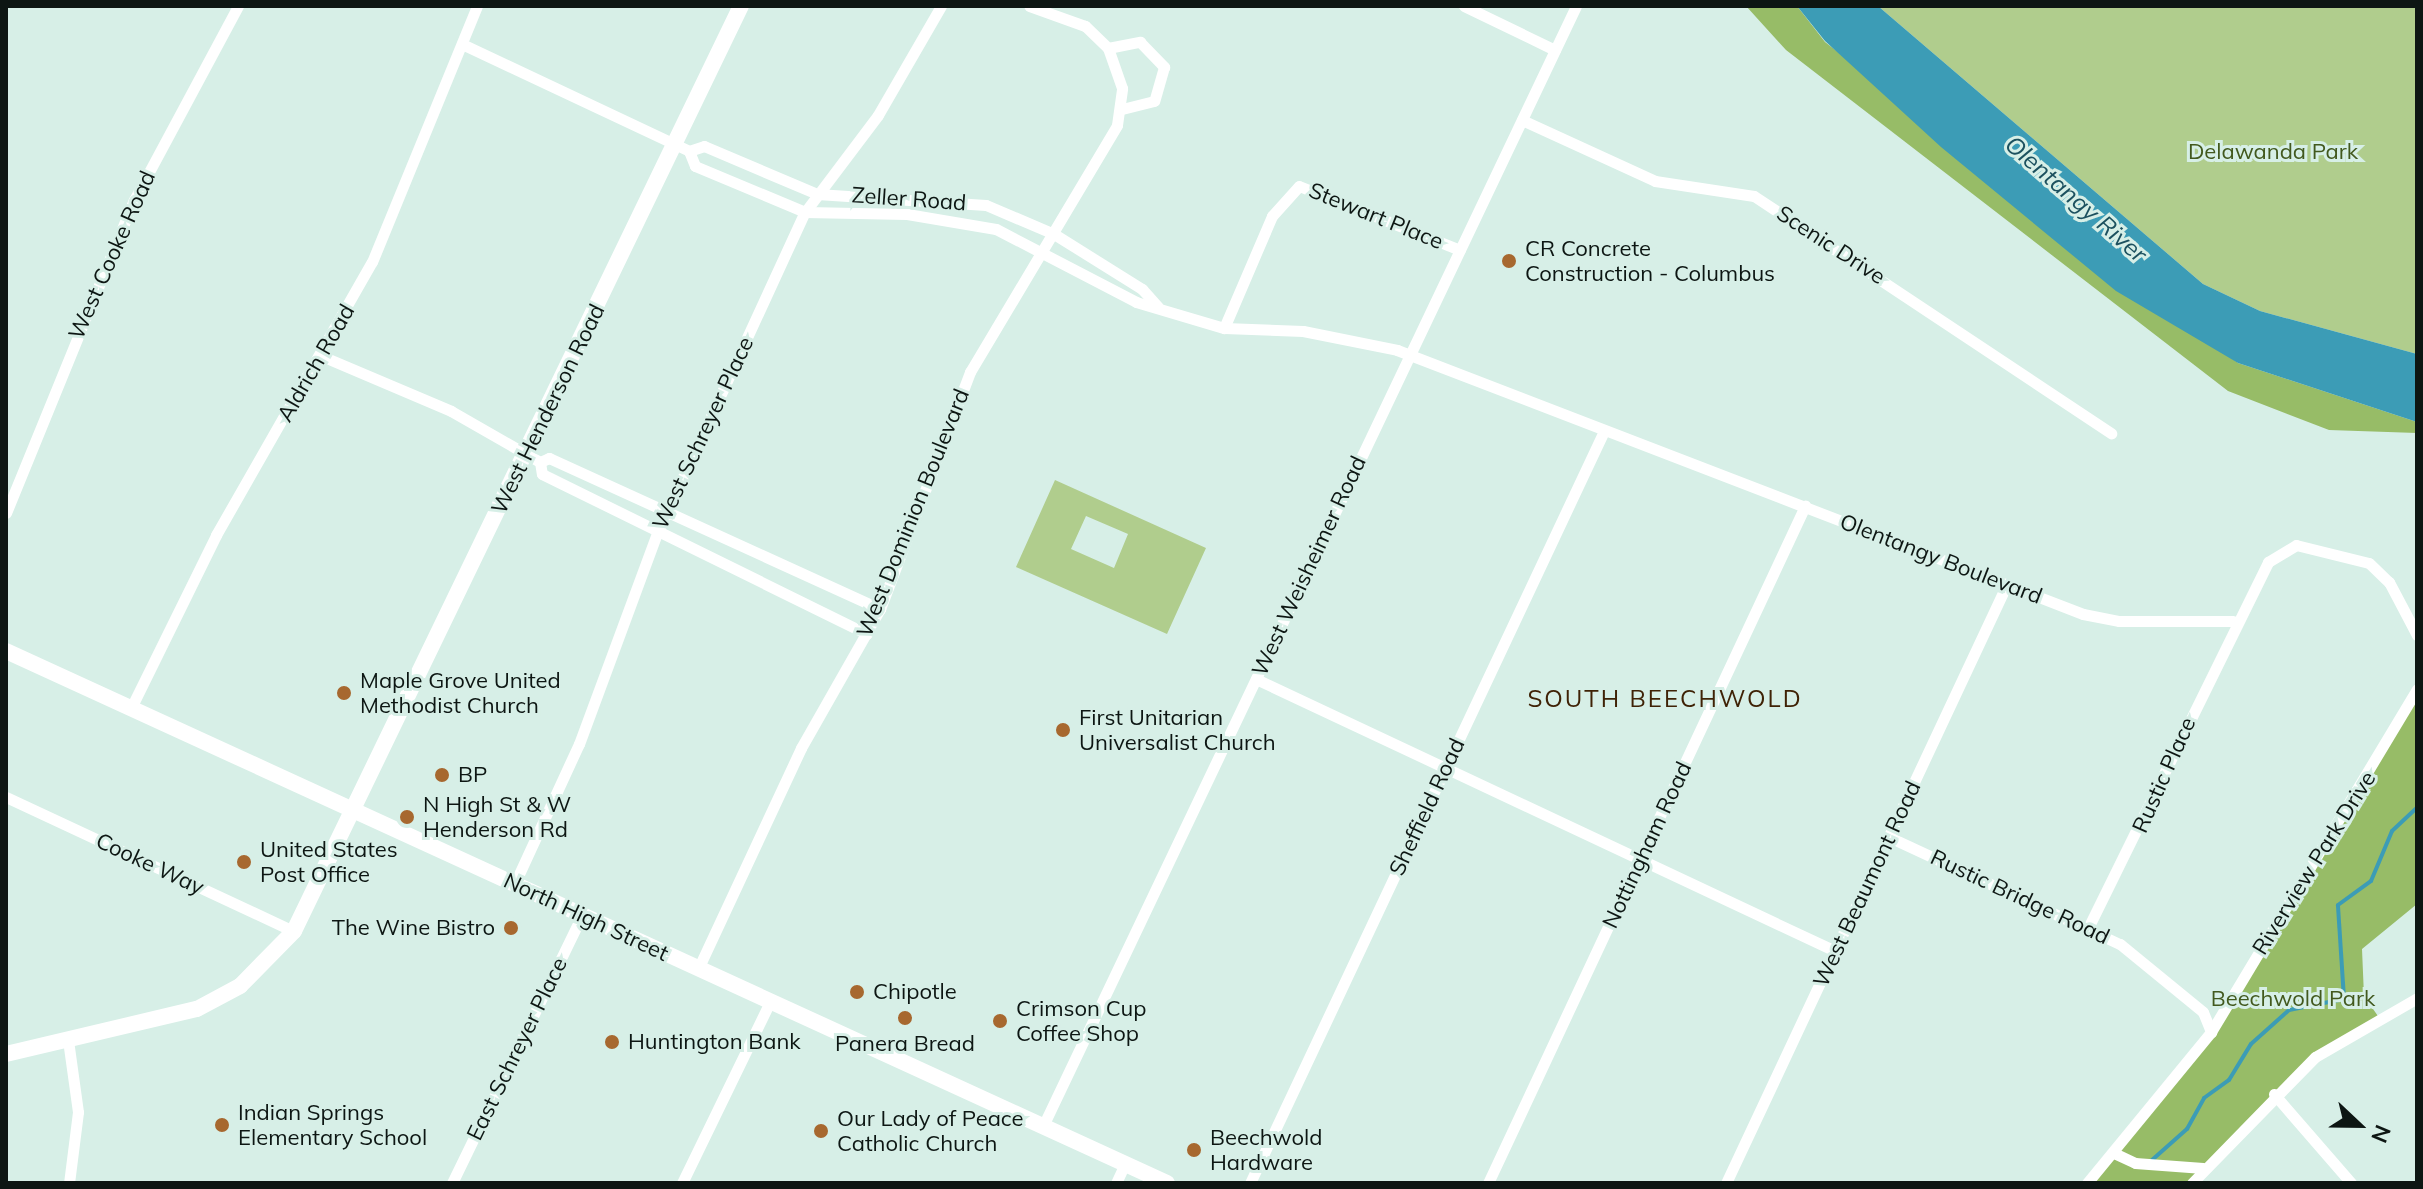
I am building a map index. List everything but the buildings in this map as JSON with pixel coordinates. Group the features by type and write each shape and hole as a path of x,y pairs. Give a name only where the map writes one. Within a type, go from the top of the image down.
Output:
{"main road":[{"name":"West Henderson Road","path":"6,1054 217,1000 258,970 294,931 533,458 682,148 741,6"},
{"name":"North High Street","path":"7,653 1167,1183"}],"street":[{"name":"West Cooke Road","path":"6,513 134,200 238,6"},
{"name":"Aldrich Road","path":"131,708 216,535 324,357 372,262 477,6"},
{"name":"West Schreyer Place","path":"514,885 579,744 658,531 805,212 878,115 941,6"},
{"path":"1029,6 1085,26 1108,48 1119,74 1121,109 1142,108 1159,95 1165,74 1158,54 1133,40 1108,48"},
{"path":"1464,6 1555,50"},
{"name":"West Weisheimer Road","path":"1043,1126 1576,6"},
{"name":"Zeller Road","path":"462,44 682,148 695,166 805,212 968,222 1045,250 1159,307 1224,328 1342,336 1410,355"},
{"name":"West Dominion Boulevard","path":"698,969 801,748 880,609 970,372 1045,250 1121,109"},
{"name":"Scenic Drive","path":"1522,120 1655,181 1754,196 2111,433"},
{"name":"Zeller Road","path":"682,148 704,146 817,194 946,197 1054,234 1142,289 1159,307"},
{"name":"Stewart Place","path":"1224,328 1291,189 1316,187 1460,250"},
{"name":"Olentangy Boulevard","path":"1410,355 2104,620 2233,621"},
{"path":"324,357 451,411 533,458 549,458 880,609"},
{"name":"Sheffield Road","path":"1250,1183 1604,431"},
{"path":"533,458 542,474 867,634"},
{"name":"Nottingham Road","path":"1488,1183 1805,506"},
{"path":"2233,621 2268,562 2296,545 2369,563 2389,582 2417,635"},
{"name":"West Beaumont Road","path":"1726,1183 2007,584"},
{"name":"Rustic Place","path":"2089,926 2233,621"},
{"path":"1256,679 1835,951"},
{"name":"Riverview Park Drive","path":"2087,1183 2116,1154 2211,1032 2417,689"},
{"name":"Cooke Way","path":"6,797 294,931"},
{"name":"Rustic Bridge Road","path":"1889,837 2089,926 2203,1012 2211,1032"},
{"name":"East Schreyer Place","path":"452,1183 582,915"},
{"path":"2192,1183 2274,1094 2315,1057 2417,998"},
{"path":"682,1183 770,1002"},
{"path":"68,1040 78,1112 69,1183"},
{"path":"2274,1094 2351,1183"},
{"path":"2116,1154 2135,1163 2203,1168"},
{"path":"1116,1183 1125,1164"}],"green space":[{"path":"1746,6 1797,6 1825,42 2238,363 2417,422 2417,433 2329,430 2228,391 1786,50"},
{"name":"Delawanda Park","path":"1878,6 2417,6 2417,354 2260,311 2203,284"},
{"path":"1055,480 1206,548 1167,634 1016,567","holes":["1086,516 1128,534 1114,568 1071,549"]},
{"name":"Beechwold Park","path":"2417,689 2417,904 2362,949 2364,996 2380,1019 2315,1058 2192,1183 2087,1183 2179,1076"}],"water":[{"name":"Olentangy River","path":"1797,6 1878,6 2203,284 2260,311 2417,354 2417,422 2238,363 2116,291 1941,147 1825,41"}],"waterway":[{"path":"2152,1160 2187,1129 2204,1098 2229,1080 2251,1044 2289,1010 2344,999 2338,905 2371,881 2392,831 2417,808"}],"place":[{"name":"CR Concrete Construction - Columbus","path":"1509,261"},
{"name":"Maple Grove United Methodist Church","path":"344,693"},
{"name":"First Unitarian Universalist Church","path":"1063,730"},
{"name":"BP","path":"442,775"},
{"name":"N High St & W Henderson Rd","path":"407,817"},
{"name":"United States Post Office","path":"244,862"},
{"name":"The Wine Bistro","path":"511,928"},
{"name":"Chipotle","path":"857,992"},
{"name":"Panera Bread","path":"905,1018"},
{"name":"Crimson Cup Coffee Shop","path":"1000,1021"},
{"name":"Huntington Bank","path":"612,1042"},
{"name":"Indian Springs Elementary School","path":"222,1125"},
{"name":"Our Lady of Peace Catholic Church","path":"821,1131"},
{"name":"Beechwold Hardware","path":"1194,1150"}],"district":[{"name":"SOUTH BEECHWOLD","path":"1665,699"}]}
